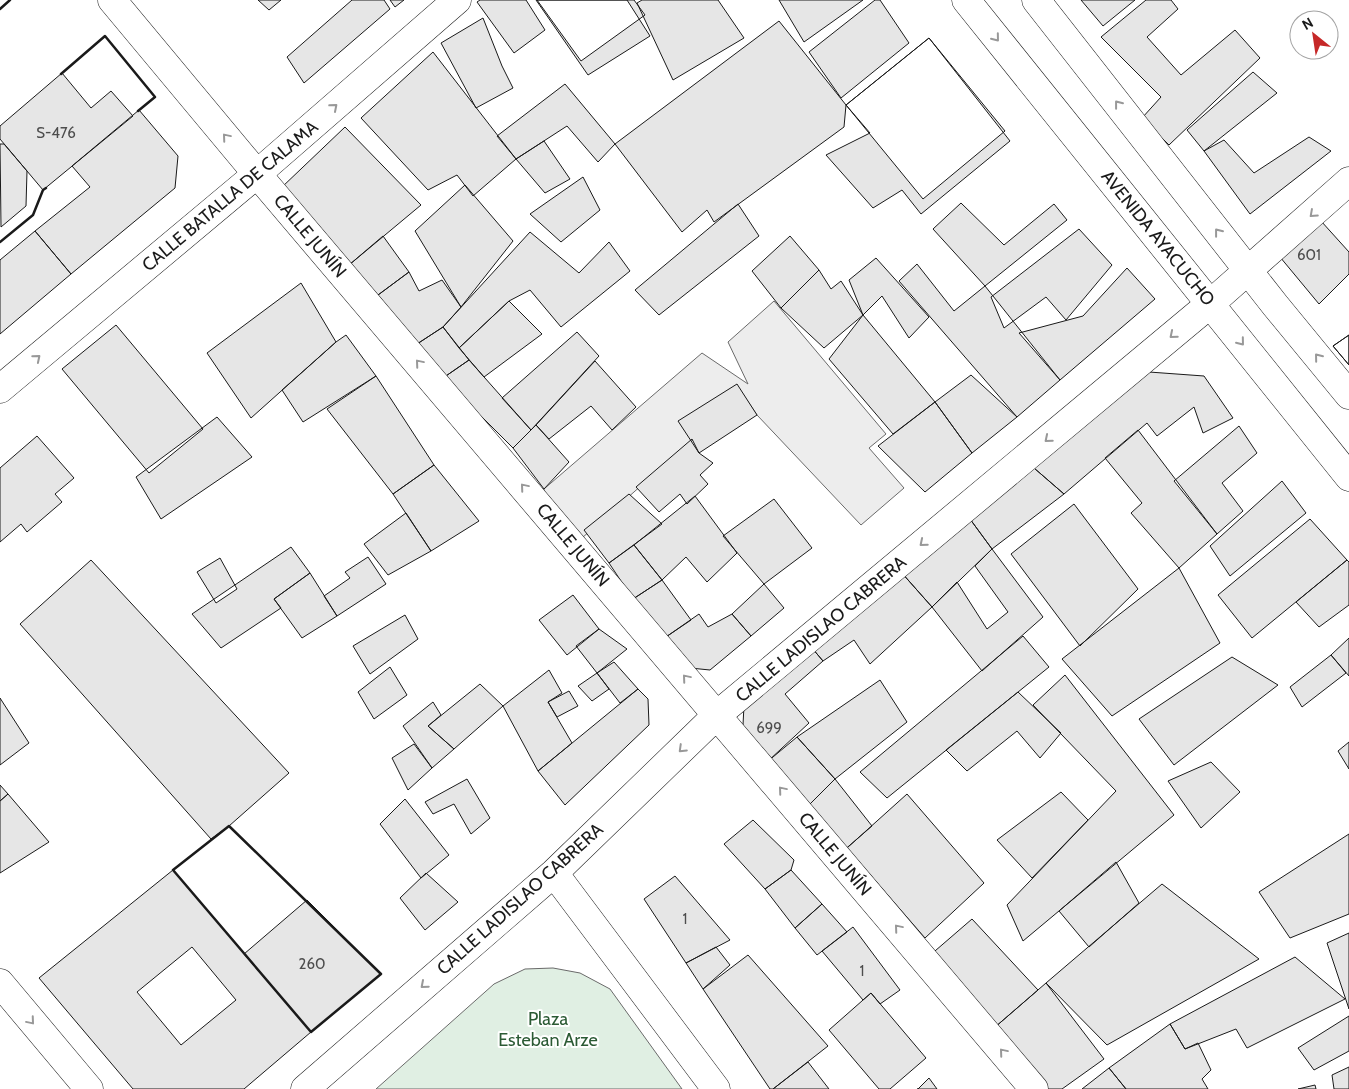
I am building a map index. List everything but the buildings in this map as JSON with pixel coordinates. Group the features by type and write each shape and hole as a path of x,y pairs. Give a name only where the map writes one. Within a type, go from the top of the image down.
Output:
{"street":[{"name":"CALLE JUNÍN","path":"112,0 257,174 1034,1089"},
{"name":"CALLE BATALLA DE CALAMA","path":"0,390 257,174 457,0"},
{"name":"AVENIDA AYACUCHO","path":"966,0 1349,477"},
{"path":"1036,0 1248,270 1349,395"},
{"name":"CALLE LADISLAO CABRERA","path":"304,1089 554,873 717,715 1210,304 1349,181"},
{"path":"554,873 716,1089"},
{"path":"0,983 89,1089"}],"green space":[{"name":"Plaza Esteban Arze","path":"553,968 580,973 610,989 682,1089 376,1089 494,984 525,969"}],"shaded area":[{"path":"774,301 886,434 869,448 904,488 861,525 757,415 740,390 695,438 582,538 544,496 544,489 702,353 748,384 728,342"}],"wall":[{"path":"0,9 10,0"},
{"path":"61,74 105,36 155,97 138,111"},
{"path":"0,242 33,215 43,190 46,188"},
{"path":"229,826 381,974 311,1032 173,870 229,826"}]}
